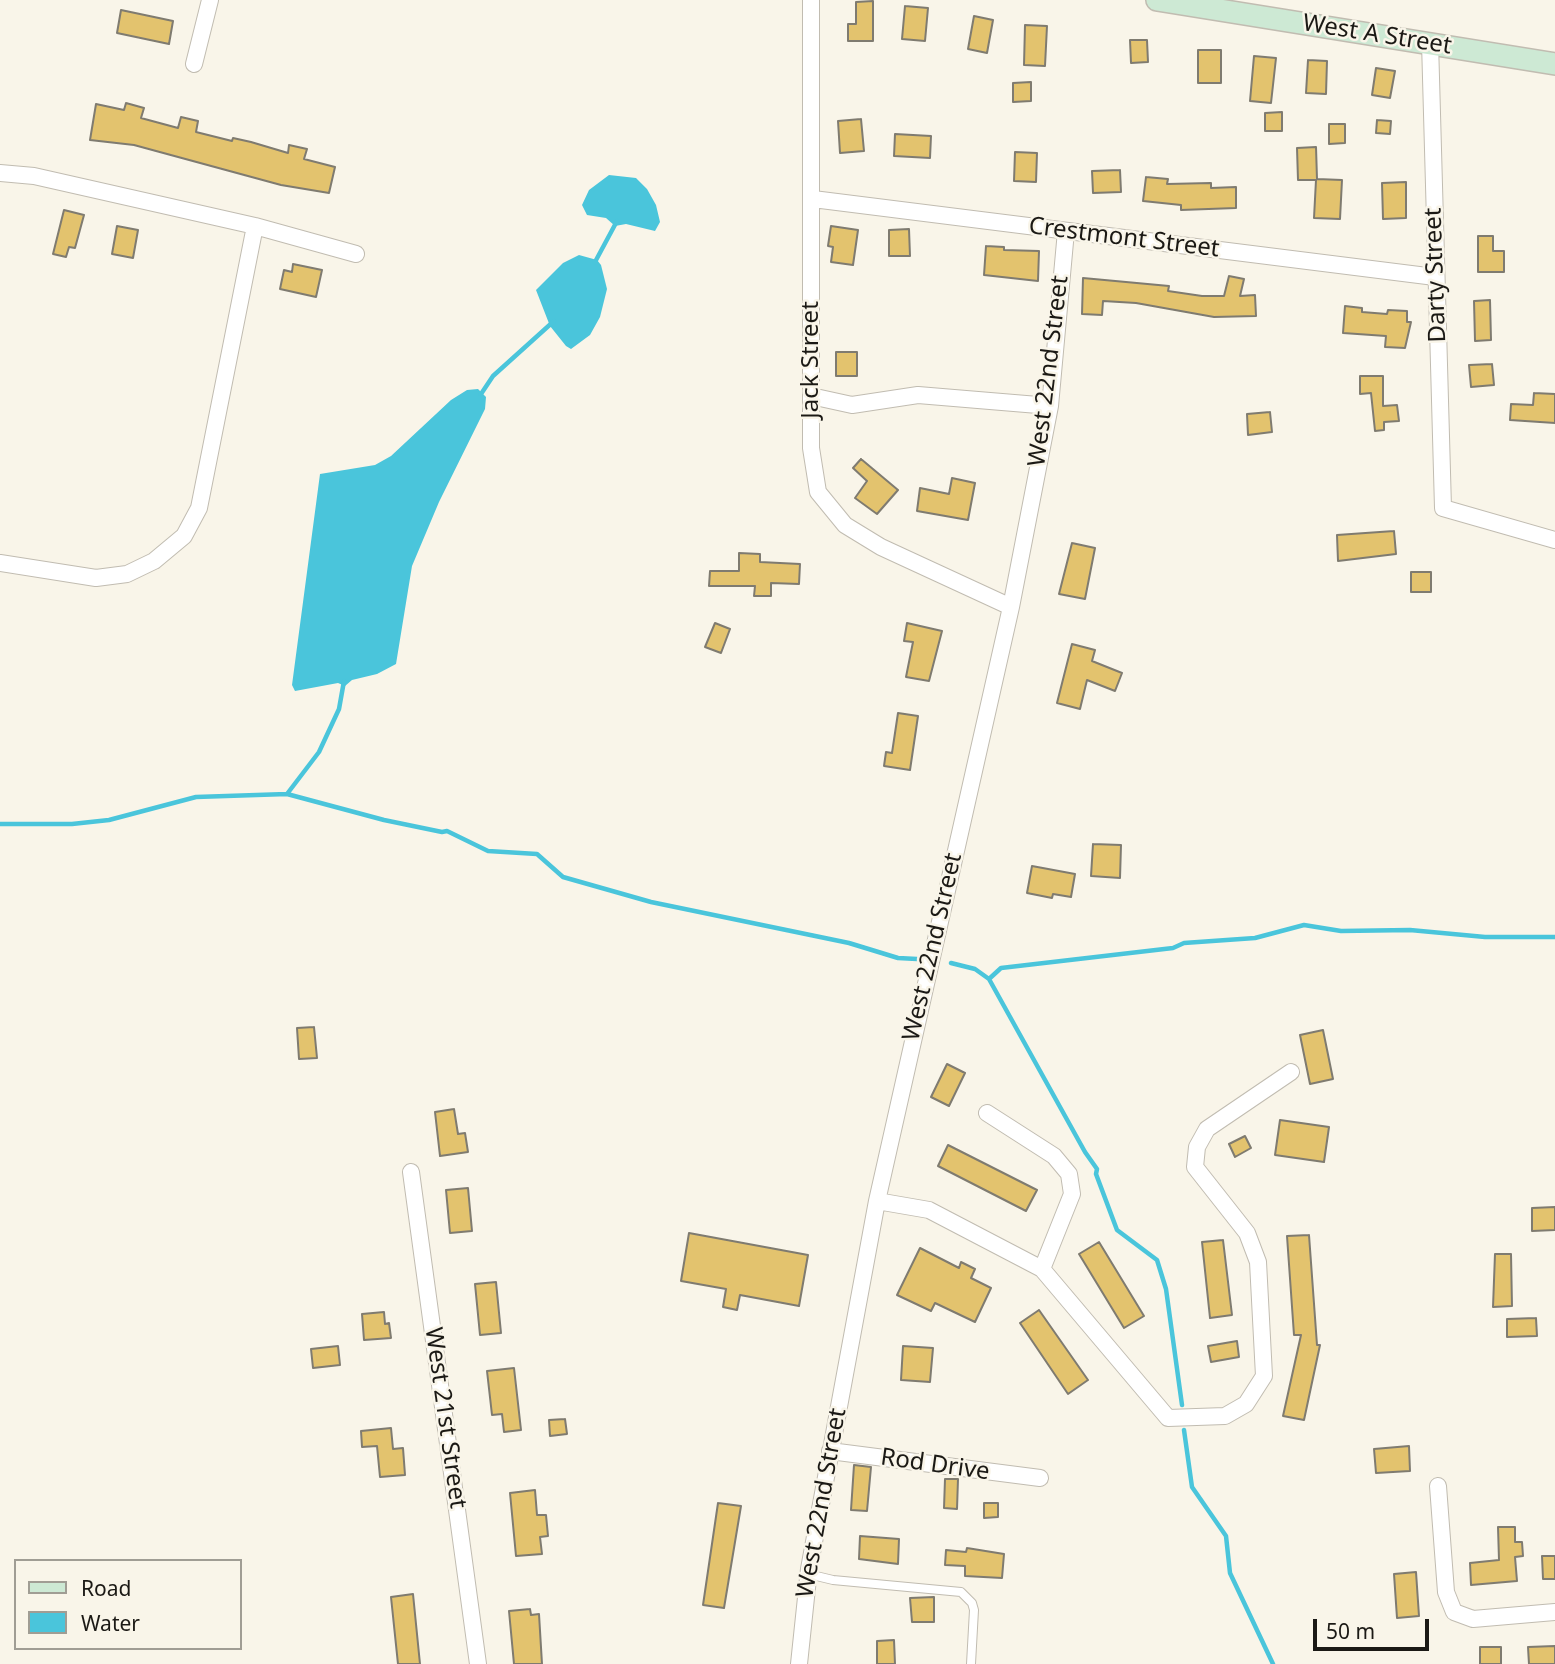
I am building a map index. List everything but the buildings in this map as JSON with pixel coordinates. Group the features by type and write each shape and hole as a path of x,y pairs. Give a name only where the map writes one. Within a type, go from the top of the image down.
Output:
{"street":[{"path":"194,64 210,0"},
{"name":"Jack Street","path":"811,0 811,448 818,492 845,525 881,547 1011,607"},
{"name":"West A Street","path":"1157,0 1209,5 1555,64"},
{"name":"Darty Street","path":"1430,42 1443,508 1555,540"},
{"path":"0,173 34,176 255,226 356,254"},
{"name":"Crestmont Street","path":"813,199 1435,277"},
{"path":"0,563 96,578 127,574 154,561 184,536 199,508 255,226"},
{"name":"West 22nd Street","path":"799,1664 808,1574 877,1201 1011,607 1050,406 1066,231"},
{"path":"811,396 852,405 918,395 1050,406"},
{"path":"877,1201 929,1210 1042,1269 1168,1418 1225,1416 1246,1404 1264,1376 1258,1262 1247,1233 1195,1167 1197,1147 1207,1129 1291,1072"},
{"path":"987,1113 1054,1156 1069,1174 1072,1194 1042,1269"},
{"name":"West 21st Street","path":"411,1172 478,1664"},
{"name":"Rod Drive","path":"830,1451 1040,1478"},
{"path":"1437,1486 1446,1591 1454,1612 1473,1619 1555,1612"}],"lane":[{"path":"808,1574 833,1580 961,1592 972,1603 974,1610 971,1664"}],"water":[{"path":"609,175 636,178 647,189 656,205 660,222 655,231 626,224 615,226 606,218 587,215 582,205 589,190"},
{"path":"579,255 597,260 601,265 607,289 600,317 590,335 571,349 550,326 536,290 563,263"},
{"path":"478,389 486,397 485,409 439,502 412,566 396,664 377,674 352,680 345,686 338,683 295,691 292,685 320,474 375,465 391,456 451,400 467,390"}],"waterway":[{"path":"595,262 617,221"},
{"path":"481,394 493,376 554,321"},
{"path":"287,794 319,752 339,709 344,681"},
{"path":"0,824 72,824 109,820 196,797 287,794 384,820 447,831 488,851 537,854 563,877 651,902 849,943 898,958 917,959"},
{"path":"989,979 1001,968 1173,948 1184,943 1255,938 1304,925 1341,931 1410,930 1485,937 1555,937"},
{"path":"951,963 975,969 989,979 1097,1169 1096,1174 1117,1230 1157,1260 1166,1289 1182,1405"},
{"path":"1184,1430 1192,1487 1226,1536 1230,1573 1273,1664"}]}
